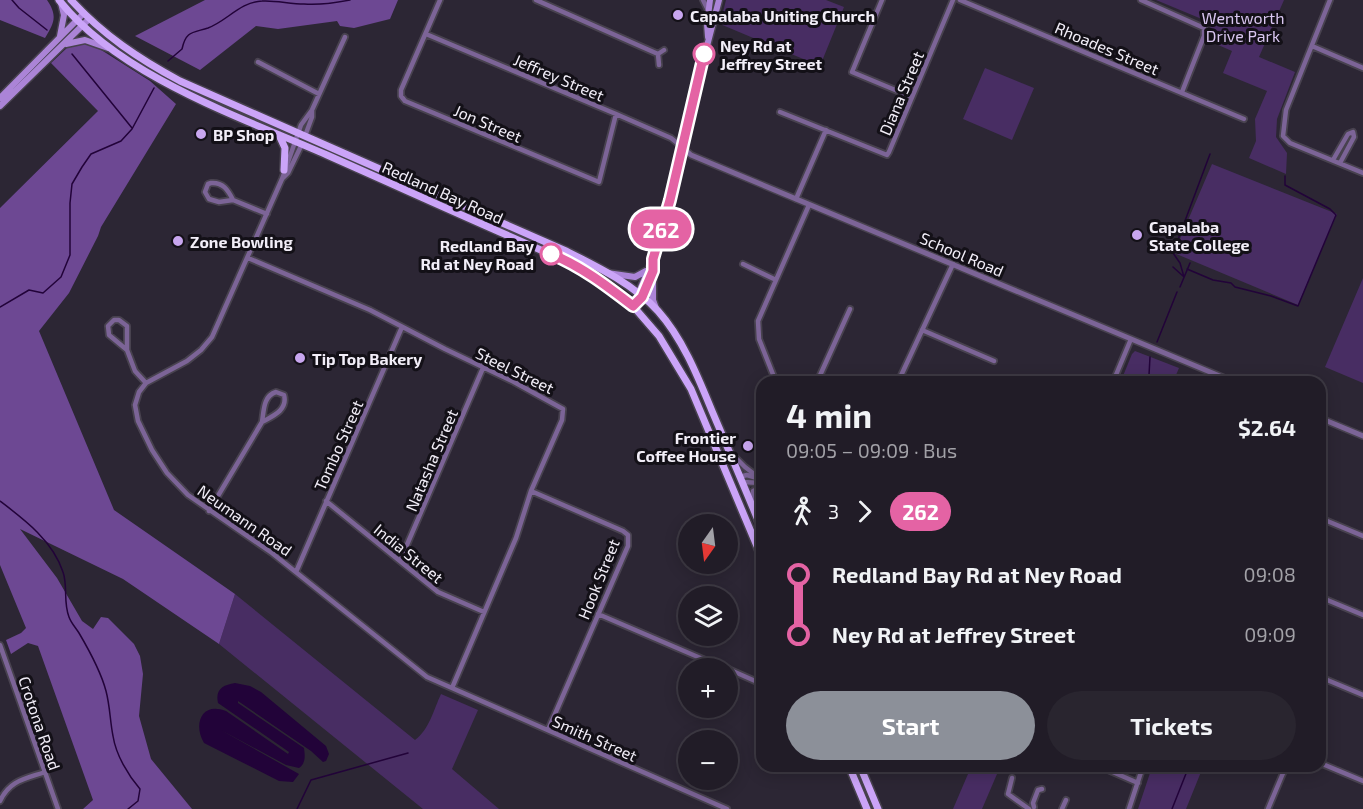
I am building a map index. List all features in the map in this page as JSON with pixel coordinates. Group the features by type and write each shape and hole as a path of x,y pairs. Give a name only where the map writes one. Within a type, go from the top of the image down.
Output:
{"main road":[{"name":"Redland Bay Road","path":"71,0 116,42 147,63 180,81 566,251 607,273 639,294 657,310 682,345 756,516"},
{"path":"708,38 710,0"},
{"path":"633,306 653,259 719,0"},
{"name":"Redland Bay Road","path":"60,1 79,23 108,48 180,89 564,260 603,283 633,306 659,336 687,381 756,543"},
{"path":"60,1 63,15 60,37"},
{"path":"0,98 60,37 86,16"},
{"path":"0,106 65,45 79,23"},
{"path":"65,45 85,40 108,48"},
{"path":"279,135 285,148 284,170"},
{"path":"607,273 635,277 649,271"},
{"path":"649,271 653,300 657,310"},
{"path":"731,483 740,479"},
{"path":"852,772 867,809"},
{"path":"863,772 878,809"}],"street":[{"name":"Jon Street","path":"440,0 401,90 401,96 405,101 599,182 616,114"},
{"path":"536,0 658,54"},
{"path":"703,0 708,13"},
{"path":"882,0 852,72 912,97"},
{"name":"Diana Street","path":"780,112 887,155 953,0"},
{"name":"Rhoades Street","path":"960,0 1244,119"},
{"path":"1140,0 1201,26 1204,30 1204,36 1182,92"},
{"path":"1330,0 1286,110 1283,136 1287,141 1363,172"},
{"name":"Jeffrey Street","path":"426,34 671,138 681,146"},
{"path":"282,179 288,172 306,117 312,110 345,37"},
{"path":"1312,46 1363,68"},
{"path":"658,54 664,50"},
{"path":"658,54 659,65"},
{"path":"258,62 319,94"},
{"path":"796,199 825,130"},
{"path":"1333,160 1347,134 1353,132 1354,136 1340,163"},
{"path":"127,350 109,335 108,326 114,320 119,320 127,326 127,350 135,371 146,383 187,361 206,345 218,327 284,170 299,143"},
{"name":"School Road","path":"681,146 691,155 1220,376"},
{"path":"233,200 229,191 219,183 211,183 206,188 206,196 214,201 233,200 267,214"},
{"path":"774,376 757,331 761,310 809,205"},
{"name":"Steel Street","path":"248,258 370,310 563,409 562,420 531,491 516,538 452,688"},
{"path":"743,264 774,279"},
{"path":"901,376 953,264"},
{"path":"820,376 850,309"},
{"name":"Tombo Street","path":"296,572 402,327"},
{"path":"922,330 994,361"},
{"path":"1116,376 1131,339"},
{"name":"Natasha Street","path":"400,561 483,368"},
{"name":"Neumann Road","path":"146,383 139,392 135,405 138,421 159,462 176,484 209,511 273,554 419,672 452,688"},
{"path":"209,511 262,422 268,398 272,393 281,393 285,400 284,406 276,415 262,422"},
{"path":"1326,421 1363,436"},
{"path":"727,446 736,459 756,477"},
{"path":"740,479 756,481"},
{"path":"751,504 753,491 756,488"},
{"name":"Hook Street","path":"531,491 628,535 628,546 548,730"},
{"name":"India Street","path":"326,501 438,592 484,612"},
{"path":"1326,521 1363,536"},
{"path":"1326,600 1363,615"},
{"path":"598,614 701,658"},
{"name":"Crotona Road","path":"0,645 2,659 58,809"},
{"path":"738,674 756,681"},
{"path":"1326,680 1363,695"},
{"name":"Smith Street","path":"452,688 728,809"},
{"path":"1326,766 1363,781"},
{"path":"0,801 8,787 45,772"},
{"path":"1113,772 1138,783"},
{"path":"1129,809 1141,772"},
{"path":"1268,809 1283,772"},
{"path":"1012,778 1008,794 1032,808 1041,809"},
{"path":"1032,808 1038,790 1042,789"},
{"path":"1062,809 1066,800"}],"green space":[{"path":"726,0 826,0 844,7 820,66 720,24"},
{"name":"Wentworth Drive Park","path":"1156,0 1284,0 1259,57 1295,72 1277,119 1276,137 1287,153 1286,174 1249,158 1256,141 1255,119 1267,91 1223,73 1232,51 1209,41 1212,33 1209,22"},
{"path":"985,68 1034,88 1012,140 963,119"},
{"path":"1212,164 1337,214 1298,305 1174,253"},
{"path":"1363,278 1363,383 1325,367"},
{"path":"1135,351 1179,368 1176,376 1123,376"},
{"path":"235,594 415,740 428,725 441,694 478,710 452,769 499,809 423,809 219,644"},
{"path":"969,772 998,772 982,809 953,809"},
{"path":"1150,772 1201,772 1186,809 1138,809"}],"shaded area":[{"path":"0,0 47,0 53,11 54,19 45,38 0,20"},
{"path":"205,0 398,0 390,19 354,28 340,26 337,21 278,29 256,26 200,70 135,36"},
{"path":"82,42 95,46 150,81 176,104 101,227 69,293 39,331 114,510 235,594 219,644 123,579 20,529 57,578 82,621 93,629 101,617 108,618 134,644 140,656 143,674 139,716 151,759 192,809 83,809 93,800 38,646 28,643 11,654 6,640 26,628 0,565 0,208 98,111 51,63 69,46"},
{"path":"235,683 250,686 261,692 326,746 329,754 326,761 323,762 311,751 238,701 304,748 303,764 299,768 286,765 219,729 299,774 293,782 279,781 204,743 199,729 202,716 210,709 217,709 226,711 288,754 289,752 218,703 219,691"}],"waterway":[{"path":"12,0 47,30"},
{"path":"168,61 182,49 190,34 215,25 240,8 254,2 315,4 350,0"},
{"path":"72,54 132,128"},
{"path":"0,307 29,290 43,293 61,277 70,255 72,184 91,154 121,141 132,129 154,88"},
{"path":"1184,277 1180,263 1173,253 1210,154"},
{"path":"1187,269 1213,280 1231,283 1235,287 1298,306 1336,215 1330,209 1285,185 1285,176"},
{"path":"1180,287 1190,263"},
{"path":"1173,267 1183,276"},
{"path":"1157,342 1177,292"},
{"path":"1149,376 1150,357"},
{"path":"0,501 45,541 63,572 69,617 101,676 117,750 127,771 140,789 138,801 128,809"},
{"path":"297,809 311,780 408,753"},
{"path":"1172,809 1187,772"}],"bus line":[{"name":"262","path":"551,254 603,283 633,306 642,297 653,271 653,259 670,200 704,54"}],"place":[{"name":"Capalaba Uniting Church","path":"678,15"},
{"name":"Ney Rd at Jeffrey Street","path":"704,54"},
{"name":"BP Shop","path":"201,134"},
{"name":"Capalaba State College","path":"1137,235"},
{"name":"Zone Bowling","path":"178,241"},
{"name":"Redland Bay Rd at Ney Road","path":"551,254"},
{"name":"Tip Top Bakery","path":"300,358"},
{"name":"Frontier Coffee House","path":"748,446"}]}
